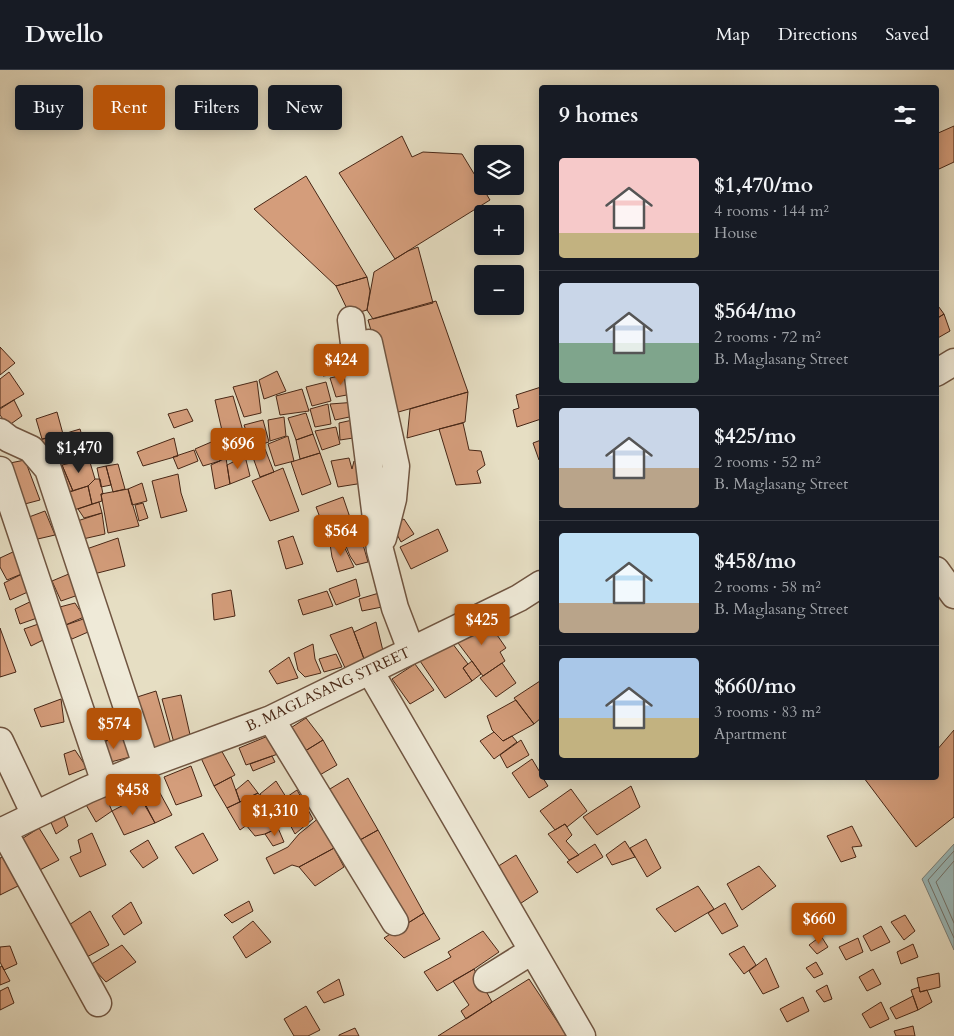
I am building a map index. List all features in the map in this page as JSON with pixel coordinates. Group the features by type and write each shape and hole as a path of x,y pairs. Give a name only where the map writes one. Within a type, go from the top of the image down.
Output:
{"street":[{"path":"356,317 380,550 395,608 411,650"},
{"path":"3,441 31,449 48,469 146,765"},
{"path":"0,470 105,783"},
{"path":"939,574 954,595"},
{"name":"B. MAGLASANG STREET","path":"2,831 146,765 271,719 519,598 539,585"},
{"path":"370,671 582,1036"},
{"path":"271,719 395,922"},
{"path":"0,741 35,815"},
{"path":"2,831 98,1003"},
{"path":"487,979 532,952"}],"water":[{"path":"954,844 954,950 922,879"}],"building":[{"path":"954,126 954,162 939,169 939,133"},
{"path":"402,136 412,157 423,152 462,154 474,174 474,195 487,195 490,200 482,205 474,205 474,210 395,259 339,173"},
{"path":"306,176 367,277 336,286 254,209"},
{"path":"418,247 433,303 373,319 367,310 374,272"},
{"path":"367,277 370,291 367,310 350,315 336,286"},
{"path":"436,301 468,392 395,413 368,320"},
{"path":"939,307 944,314 939,317"},
{"path":"944,314 950,331 939,337 939,317"},
{"path":"0,347 15,363 0,375"},
{"path":"345,349 349,372 323,376 321,353"},
{"path":"277,371 286,391 264,399 259,380"},
{"path":"9,372 24,394 0,408 0,379"},
{"path":"348,374 352,394 336,397 330,378"},
{"path":"257,381 261,413 244,417 233,387"},
{"path":"326,382 331,401 312,406 306,387"},
{"path":"539,388 539,420 517,427 513,410 519,408 516,395"},
{"path":"302,389 309,411 280,415 276,396"},
{"path":"468,392 465,422 407,438 410,409"},
{"path":"233,396 243,431 223,435 215,400"},
{"path":"14,400 22,416 8,426 0,415 0,409"},
{"path":"357,402 359,415 335,420 330,404"},
{"path":"328,404 331,424 315,427 310,409"},
{"path":"187,409 193,421 174,428 168,414"},
{"path":"57,412 63,434 42,439 36,419"},
{"path":"306,413 313,434 296,440 288,418"},
{"path":"284,417 286,436 270,441 268,420"},
{"path":"357,419 360,437 340,440 339,423"},
{"path":"263,420 269,442 252,447 244,425"},
{"path":"463,423 469,450 481,451 485,465 477,471 481,483 456,485 439,429"},
{"path":"336,427 340,444 322,450 315,431"},
{"path":"80,429 86,449 66,453 62,446 60,435"},
{"path":"313,434 320,453 300,459 296,440"},
{"path":"60,435 62,446 66,453 45,459 39,440"},
{"path":"288,436 294,461 275,466 268,444"},
{"path":"223,437 229,455 220,458 220,461 203,466 195,449"},
{"path":"174,438 178,456 143,466 137,452"},
{"path":"539,441 539,460 533,443"},
{"path":"265,449 274,472 260,477 251,452"},
{"path":"194,450 198,461 178,469 173,457"},
{"path":"320,453 331,484 302,495 291,462"},
{"path":"245,456 250,476 230,484 227,465"},
{"path":"226,458 230,484 215,489 211,465"},
{"path":"349,458 352,469 354,461 369,473 357,484 338,487 331,461"},
{"path":"89,459 95,479 88,486 73,491 62,465"},
{"path":"25,460 40,500 21,505 5,464"},
{"path":"118,464 125,489 113,492 106,466"},
{"path":"62,465 73,491 58,495 50,469"},
{"path":"106,466 111,485 101,487 97,468"},
{"path":"283,468 299,511 270,521 252,481"},
{"path":"178,474 181,493 187,511 161,518 152,481"},
{"path":"95,479 100,479 103,494 101,494 102,501 92,504 88,486"},
{"path":"142,483 147,501 132,505 128,489"},
{"path":"88,486 92,504 65,513 58,495"},
{"path":"128,489 139,526 108,533 101,494"},
{"path":"343,497 356,535 330,544 316,507"},
{"path":"99,502 102,513 84,518 78,509"},
{"path":"143,503 148,518 139,521 135,505"},
{"path":"45,511 55,535 29,541 21,520"},
{"path":"102,513 105,534 74,541 68,524"},
{"path":"404,519 414,534 401,542 392,525"},
{"path":"438,529 448,551 411,569 400,547"},
{"path":"360,534 368,562 356,565 343,539"},
{"path":"293,536 303,564 286,569 278,541"},
{"path":"118,538 125,566 86,576 78,552"},
{"path":"341,540 354,567 337,572 330,544"},
{"path":"15,551 24,573 7,580 0,567 0,558"},
{"path":"76,571 81,594 61,601 52,581"},
{"path":"24,573 30,591 10,600 4,583"},
{"path":"356,579 360,596 336,605 329,589"},
{"path":"231,590 235,616 214,620 212,594"},
{"path":"327,591 333,606 303,615 298,600"},
{"path":"379,593 382,607 362,611 359,599"},
{"path":"36,599 43,616 20,624 15,609"},
{"path":"75,603 84,617 63,626 56,608"},
{"path":"89,617 95,629 72,639 63,626"},
{"path":"486,619 506,648 500,652 505,661 483,676 452,635"},
{"path":"47,621 53,635 31,646 24,629"},
{"path":"376,622 384,655 364,659 354,632"},
{"path":"352,627 366,664 346,670 330,635"},
{"path":"0,628 16,672 0,677"},
{"path":"449,639 468,664 463,668 472,681 445,698 416,655"},
{"path":"313,644 315,659 321,673 305,677 298,670 294,653"},
{"path":"336,654 342,667 324,672 319,659"},
{"path":"289,657 298,678 277,684 269,671"},
{"path":"472,661 481,674 472,681 463,668"},
{"path":"502,663 516,683 496,697 480,678"},
{"path":"415,664 434,690 410,704 392,679"},
{"path":"539,682 539,720 534,724 514,698"},
{"path":"156,691 171,744 145,751 128,700"},
{"path":"181,695 191,739 174,743 162,699"},
{"path":"61,699 64,722 41,727 34,709"},
{"path":"516,700 534,724 503,741 492,730 487,716"},
{"path":"306,718 323,740 297,756 283,733"},
{"path":"114,720 120,734 98,745 90,728"},
{"path":"954,730 954,817 916,847 866,780 939,780 939,748"},
{"path":"494,732 503,741 512,736 517,742 494,759 480,741"},
{"path":"121,734 130,757 103,764 98,745"},
{"path":"268,736 278,754 246,765 239,748"},
{"path":"323,740 337,765 318,776 297,756"},
{"path":"521,740 529,755 507,768 500,755"},
{"path":"220,748 235,775 214,786 201,758"},
{"path":"75,750 87,768 69,775 64,754"},
{"path":"272,756 275,762 253,771 250,764"},
{"path":"532,759 539,771 539,780 544,780 548,786 529,798 512,773"},
{"path":"191,766 202,796 176,805 164,777"},
{"path":"149,773 172,815 155,823 132,783"},
{"path":"231,777 240,802 227,808 214,786"},
{"path":"348,778 378,830 351,845 320,795"},
{"path":"248,780 258,793 240,802 236,790"},
{"path":"276,781 286,797 270,808 260,794"},
{"path":"631,786 640,807 597,835 583,817"},
{"path":"571,789 587,811 567,827 565,824 555,830 540,811"},
{"path":"297,790 313,819 295,834 288,821 284,823 279,816 281,812 275,805"},
{"path":"258,793 270,808 240,830 227,808"},
{"path":"105,795 112,811 96,822 85,803"},
{"path":"141,796 155,823 124,835 112,811"},
{"path":"270,808 278,828 255,836 246,825"},
{"path":"62,811 68,826 56,834 49,818"},
{"path":"320,817 338,846 299,867 292,865 274,874 266,858 288,847 299,834"},
{"path":"565,824 572,835 566,841 579,855 569,860 548,834"},
{"path":"852,826 862,846 852,847 856,857 841,862 827,836"},
{"path":"39,828 59,860 36,872 20,840"},
{"path":"278,828 284,842 273,846 265,834"},
{"path":"378,830 424,913 400,928 351,845"},
{"path":"92,833 106,865 80,877 70,857 81,852 78,840"},
{"path":"203,833 218,860 193,874 175,847"},
{"path":"646,839 661,868 647,877 630,848"},
{"path":"148,840 158,858 143,868 130,851"},
{"path":"625,841 635,857 612,865 606,855"},
{"path":"595,844 603,857 577,873 567,862"},
{"path":"334,848 344,867 315,886 299,867"},
{"path":"10,854 24,883 0,895 0,858"},
{"path":"516,855 538,892 512,909 489,872"},
{"path":"759,866 776,886 742,910 727,884"},
{"path":"698,886 714,909 675,932 656,909"},
{"path":"249,901 253,911 232,923 224,915"},
{"path":"131,902 142,923 124,935 112,916"},
{"path":"725,903 738,926 722,934 708,913"},
{"path":"90,911 109,945 85,958 66,927"},
{"path":"424,913 440,939 404,958 384,938"},
{"path":"905,915 915,931 904,940 891,922"},
{"path":"253,921 271,942 246,958 233,937"},
{"path":"881,926 890,942 871,951 863,936"},
{"path":"483,931 499,952 437,991 424,972 451,957 448,952"},
{"path":"821,936 828,947 817,954 809,945"},
{"path":"858,938 863,952 846,960 839,947"},
{"path":"913,944 918,957 901,964 897,952"},
{"path":"122,945 136,962 106,982 90,965"},
{"path":"10,946 17,964 4,970 0,962 0,947"},
{"path":"744,946 756,965 744,974 729,954"},
{"path":"766,958 779,987 763,994 749,971"},
{"path":"816,962 823,974 814,978 806,968"},
{"path":"2,966 10,981 0,985 0,967"},
{"path":"474,969 492,1002 466,1019 461,1011 469,1005 453,981"},
{"path":"873,969 881,984 867,991 859,977"},
{"path":"939,973 940,987 920,992 917,978"},
{"path":"339,979 344,995 324,1003 317,992"},
{"path":"529,979 567,1036 438,1036 492,1002"},
{"path":"827,985 832,999 824,1002 816,991"},
{"path":"8,987 14,1003 0,1010 0,991"},
{"path":"919,987 920,992 927,990 932,1002 918,1010 911,990"},
{"path":"913,996 918,1010 896,1019 890,1008"},
{"path":"803,997 809,1011 787,1022 780,1009"},
{"path":"881,1002 889,1019 870,1028 862,1014"},
{"path":"306,1006 320,1030 308,1036 294,1036 284,1019"},
{"path":"913,1026 915,1036 896,1036 894,1031"},
{"path":"355,1028 359,1036 339,1036 339,1035"}]}
